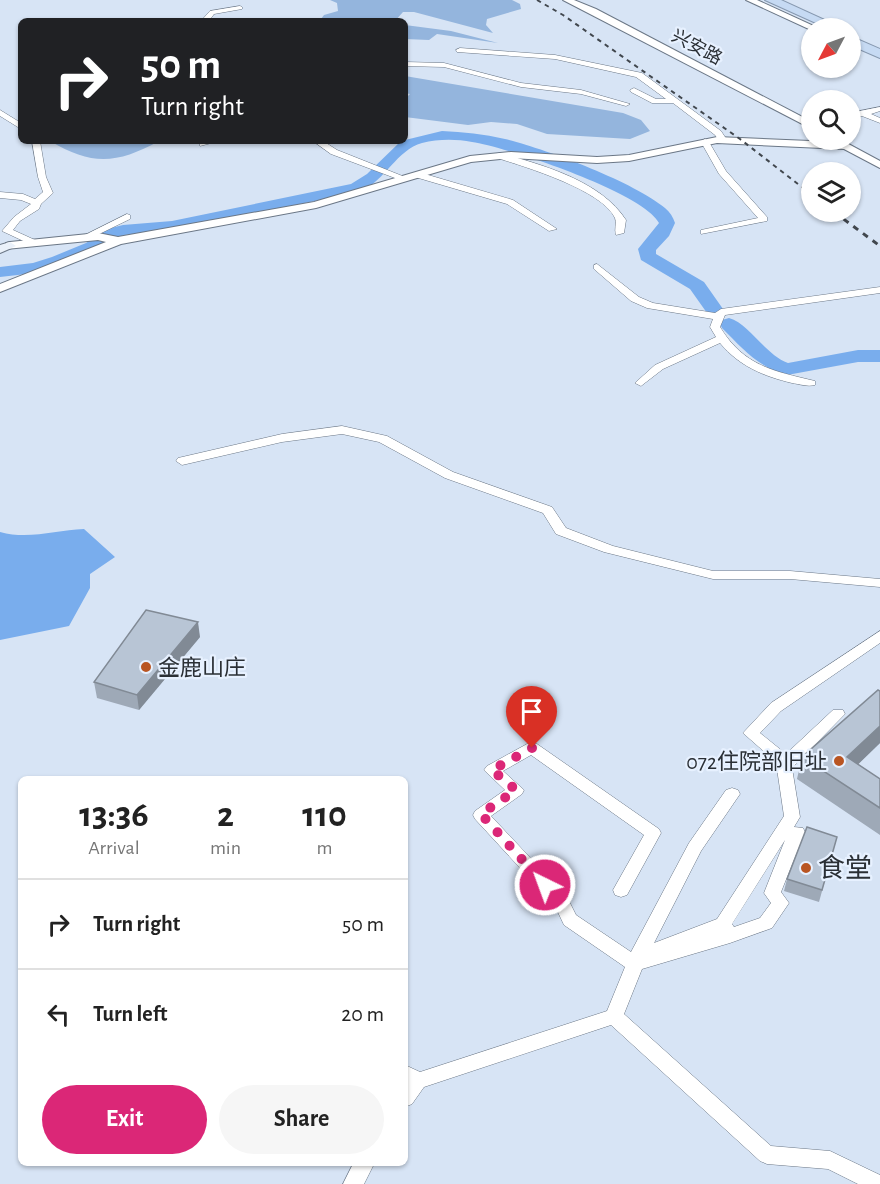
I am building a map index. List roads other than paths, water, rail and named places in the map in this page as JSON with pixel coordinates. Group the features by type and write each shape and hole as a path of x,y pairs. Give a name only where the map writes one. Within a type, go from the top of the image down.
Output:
{"highway":[{"path":"759,0 801,18"},
{"path":"771,0 813,18"},
{"path":"861,40 880,48"},
{"path":"861,48 880,56"}],"street":[{"name":"兴安路","path":"567,0 593,11 801,121"},
{"path":"750,0 801,22"},
{"path":"208,18 216,11 240,8"},
{"path":"460,50 555,57 639,75 718,133 723,140"},
{"path":"408,64 456,67 521,85 581,92 626,104"},
{"path":"634,90 655,101 673,101"},
{"path":"863,113 880,109"},
{"path":"0,112 18,126"},
{"path":"863,113 880,121"},
{"path":"3,247 32,242 103,238 316,206 461,161 500,156 544,156 597,160 629,158 723,140 801,144"},
{"path":"704,232 764,219 722,172 705,142"},
{"path":"32,242 7,231 17,219 36,207 36,203 48,193 37,144"},
{"path":"322,144 334,152 406,179"},
{"path":"854,150 880,165"},
{"path":"500,156 567,180 595,194 615,207 622,217 623,226 619,232"},
{"path":"418,175 510,202 552,229"},
{"path":"0,195 23,197 36,203"},
{"path":"0,288 103,238 127,217"},
{"path":"597,267 635,299 651,306 719,317"},
{"path":"811,383 758,370 725,347 715,327 721,312 880,290"},
{"path":"641,382 659,367 721,338"},
{"path":"182,461 282,438 342,430 383,439 449,475 548,510 561,531 609,549 713,575 790,575 880,583"},
{"path":"727,930 792,817 783,760 751,733 776,707 880,636"},
{"path":"784,766 838,714"},
{"path":"621,890 653,833 532,748 492,770 516,790 481,814 561,902 570,920 636,960 727,930 766,923 781,903 772,893 797,832"},
{"path":"614,1016 636,960 695,847 732,794"},
{"path":"411,1077 614,1016"},
{"path":"614,1016 766,1155 830,1160 878,1184"},
{"path":"353,1184 363,1166"}],"waterway":[{"path":"408,144 442,135 503,143 568,166 651,205 662,213 667,223 663,232 647,249 647,256 698,286 703,297 714,309"},
{"path":"0,272 35,268 58,261 92,247 113,233 123,230 172,226 356,188 373,178 407,144"},
{"path":"729,324 755,350 775,365 787,369 858,356 880,356"}],"railway":[{"path":"537,0 563,15 740,139 801,186"},
{"path":"848,222 880,246"}],"place":[{"name":"金鹿山庄","path":"146,667"},
{"name":"072住院部旧址","path":"839,761"},
{"name":"食堂","path":"806,868"}]}
